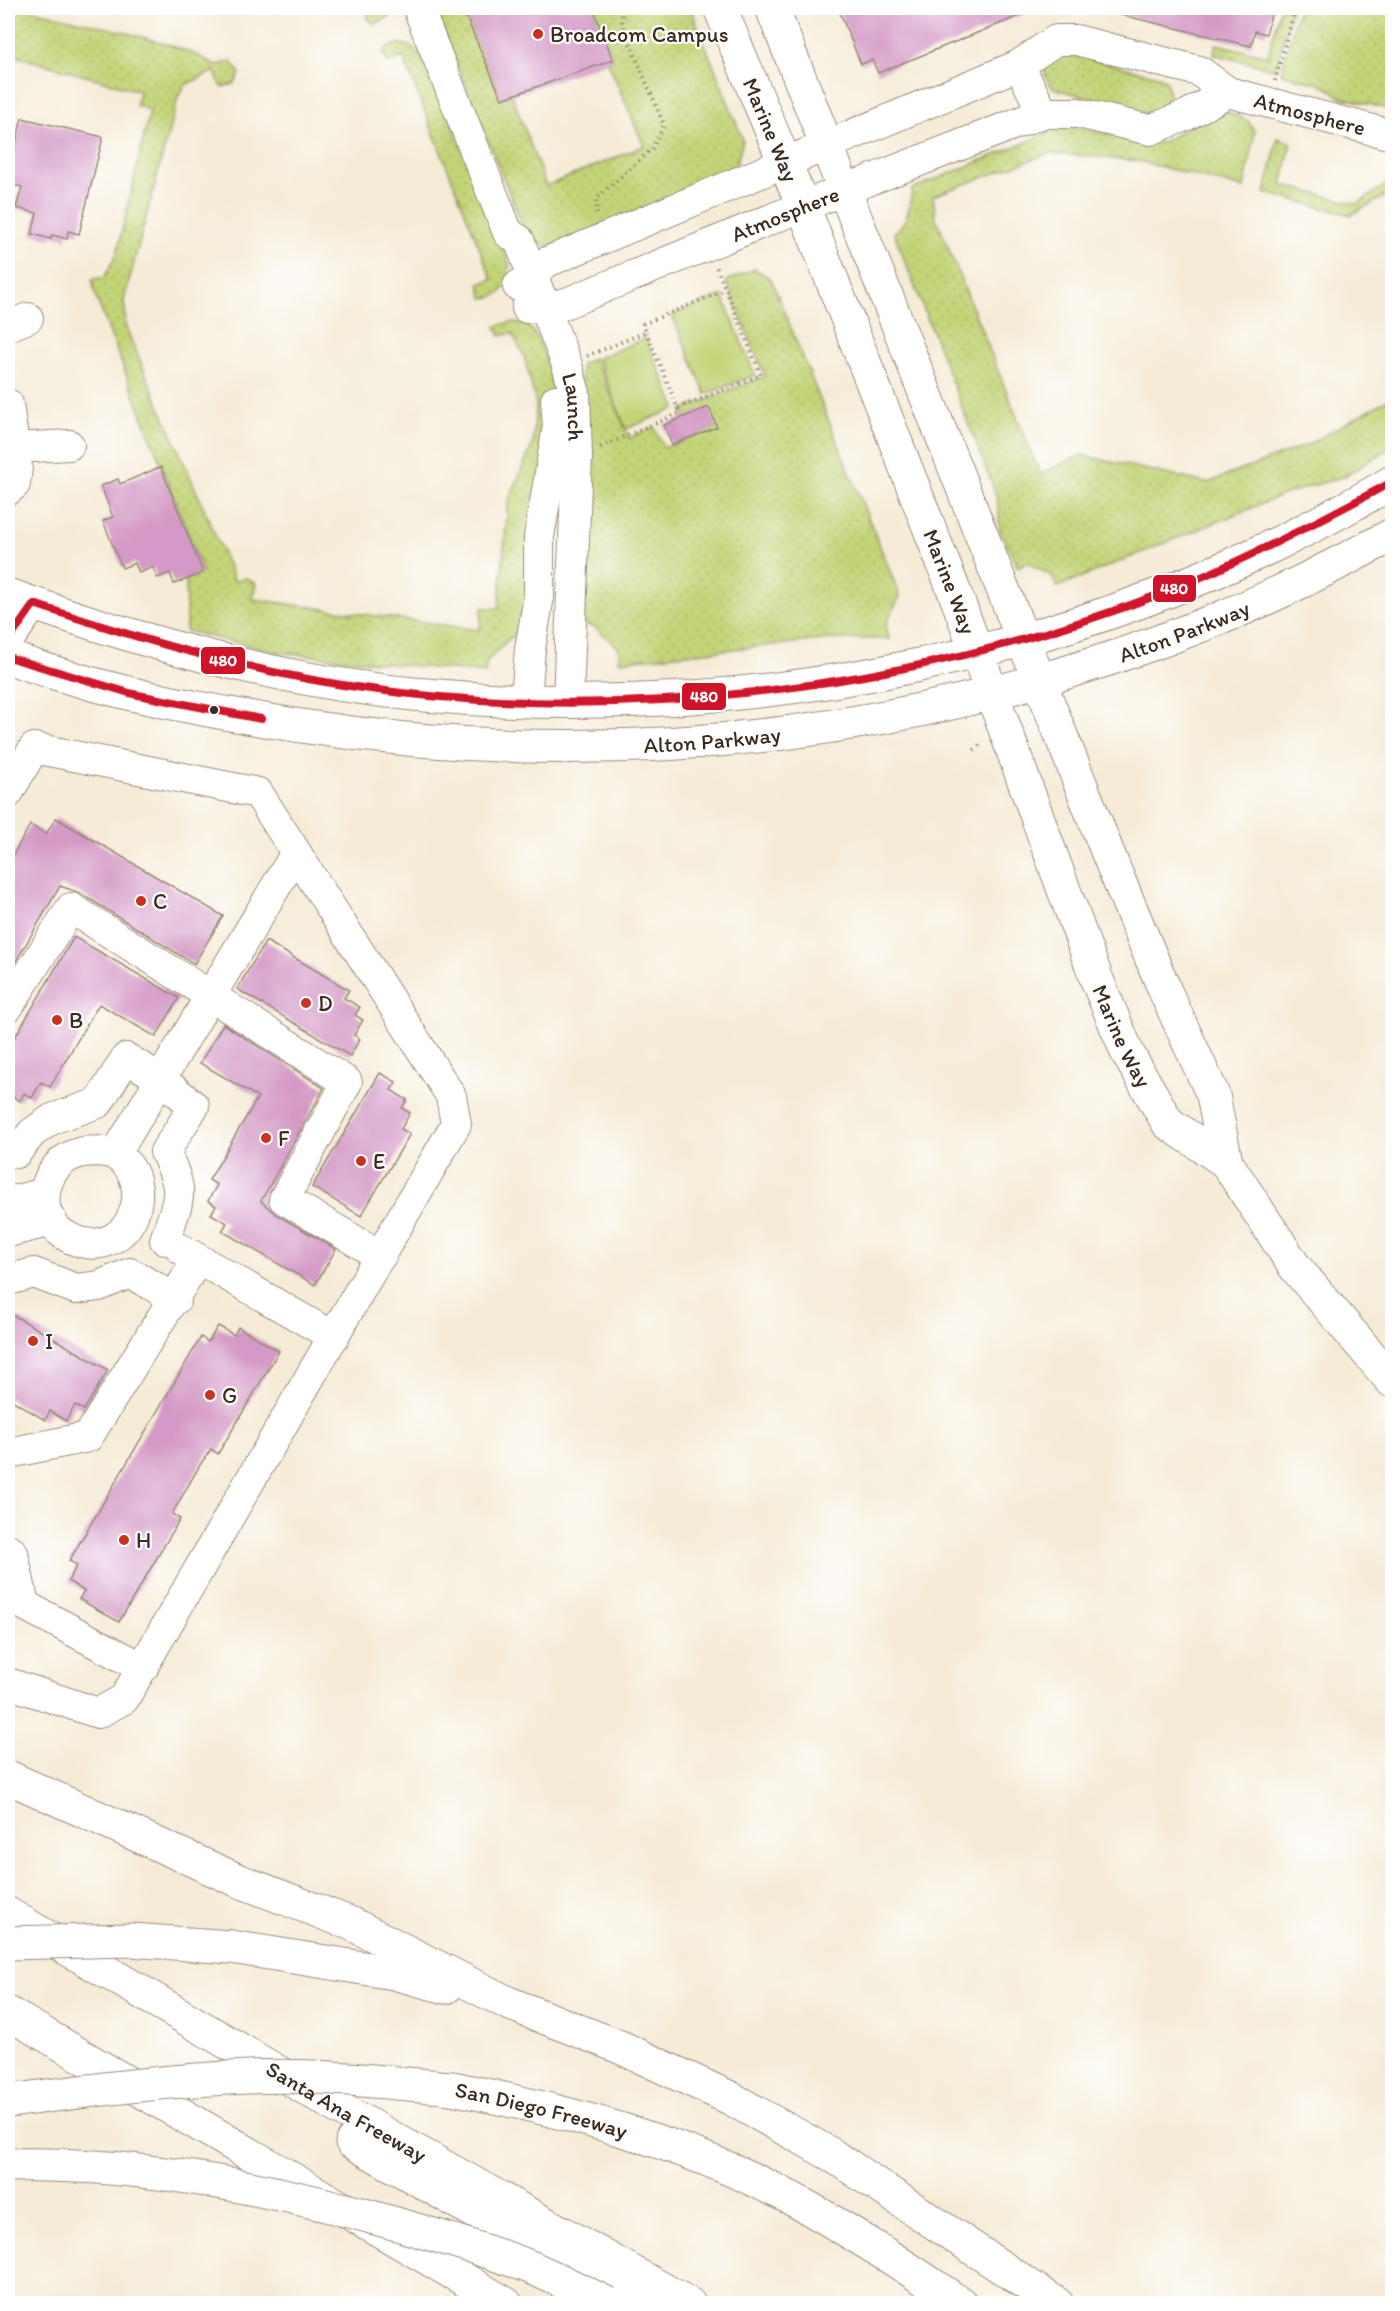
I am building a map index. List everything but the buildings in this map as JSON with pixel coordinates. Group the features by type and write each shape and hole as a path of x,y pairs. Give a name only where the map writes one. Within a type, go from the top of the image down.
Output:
{"main road":[{"name":"Marine Way","path":"720,8 803,206 976,653 1097,980 1128,1054 1168,1123 1226,1162"},
{"name":"Marine Way","path":"772,8 1132,912 1213,1095 1226,1162 1295,1267 1392,1381"},
{"name":"Alton Parkway","path":"21,599 142,639 260,669 412,694 568,702 654,700 764,691 874,674 976,653 1091,617 1197,578 1294,534 1392,482"},
{"name":"Alton Parkway","path":"8,657 91,684 233,715 371,736 516,747 618,748 744,739 922,711 991,695 1126,654 1221,618 1306,580 1392,535"},
{"path":"8,1777 237,1880 352,1924 508,2003 620,2047 730,2098 832,2155 1057,2304"},
{"name":"Santa Ana Freeway","path":"8,1914 318,2096 689,2304"},
{"path":"8,1943 131,1940 231,1947 394,1973 508,2003"},
{"path":"8,2013 506,2304"},
{"name":"San Diego Freeway","path":"8,2101 147,2084 249,2076 365,2080 452,2088 532,2104 660,2142 722,2166 797,2202 864,2241 961,2304"},
{"path":"318,2096 342,2136 637,2304"},
{"path":"8,2165 91,2167 165,2175 252,2187 322,2203 431,2234 529,2267 608,2304"},
{"path":"8,2185 110,2189 183,2197 263,2210 394,2244 459,2264 559,2304"}],"street":[{"name":"Launch","path":"418,8 508,233 504,247 567,365 575,393 577,457 570,597 568,702"},
{"name":"Atmosphere","path":"1228,92 1187,115 1150,130 1078,113 1043,113 845,189 564,304 530,293 547,262 1019,65 1056,40 1076,40 1199,71 1228,92 1392,135"},
{"path":"1019,65 1043,113"},
{"name":"Launch","path":"526,700 539,596 539,537 558,426 555,382 530,293"},
{"path":"8,404 14,448 15,484 8,490"},
{"path":"14,448 69,445"},
{"path":"539,596 570,597"},
{"path":"8,641 21,599"},
{"path":"8,793 34,748 258,793 451,1096 456,1124 124,1699 98,1713 8,1683"},
{"path":"115,1155 212,997 296,853"},
{"path":"8,1007 71,908 347,1082 284,1199 381,1256"},
{"path":"8,1232 49,1196 62,1161 79,1153 97,1151 115,1155 128,1169 136,1185 137,1203 132,1220 120,1234 104,1242 86,1244 68,1238 49,1196 12,1150 52,1119 98,1103 126,1058 161,1079 194,1106 165,1152 179,1180 180,1197 165,1240"},
{"path":"8,1202 49,1196"},
{"path":"132,1220 334,1337"},
{"path":"8,1456 9,1453 88,1437 176,1299 198,1259"},
{"path":"8,1280 34,1274 75,1289 99,1287 130,1273 176,1299"},
{"path":"8,1549 13,1553 18,1569 24,1605 143,1668"}],"path":[{"path":"606,237 596,211 596,199 652,149 663,125 622,24 622,8"},
{"path":"1274,83 1295,8"},
{"path":"678,408 761,375 707,246"},
{"path":"577,457 680,413 643,324 726,290"},
{"path":"567,365 646,332"}],"green space":[{"path":"8,8 24,8 155,41 182,49 215,66 231,61 240,74 234,84 222,87 214,71 185,85 178,97 124,300 126,328 235,581 246,578 256,584 252,599 480,630 482,608 499,608 508,502 533,443 536,403 524,356 512,333 500,336 496,327 515,322 527,326 534,333 545,356 554,399 555,421 550,465 528,595 519,623 522,639 511,637 487,661 485,673 275,652 186,631 186,580 203,572 96,297 92,279 104,278 117,253 150,110 136,106 139,91 8,54"},
{"path":"368,8 394,8 387,18 374,24 368,19"},
{"path":"434,8 462,8 502,99 512,95 546,186 644,146 608,62 613,59 593,8 694,8 691,9 743,140 737,162 728,172 555,246 543,245 525,231"},
{"path":"1280,8 1292,8 1276,70 1214,54 1216,44 1268,56"},
{"path":"1298,8 1392,8 1392,110 1340,97 1324,85 1281,74"},
{"path":"398,44 408,45 427,64 510,266 504,289 496,295 483,298 479,284 492,279 403,57 389,63 383,53 387,48"},
{"path":"1061,51 1161,77 1167,82 1169,97 1160,110 1144,113 1053,88 1046,77 1045,67 1051,58"},
{"path":"1228,112 1248,121 1255,132 1244,188 1138,161 1049,153 933,196 936,218 1040,474 1081,455 1207,483 1307,445 1392,397 1392,447 1345,476 1288,493 1057,587 1052,576 1026,562 1018,567 1000,531 997,497 894,233 908,213 912,189 1061,128 1082,128 1133,141 1162,143 1199,120"},
{"path":"1278,138 1291,143 1282,185 1357,204 1386,185 1392,166 1392,192 1351,215 1265,193"},
{"path":"755,269 771,279 900,596 886,624 889,639 831,639 619,661 619,648 593,626 584,625 581,364 595,358 629,438 654,427 664,448 716,427 685,417 682,410 765,376 726,281"},
{"path":"722,295 755,375 706,394 672,315"},
{"path":"646,338 676,408 626,429 598,358"}],"transit line":[{"name":"480","path":"8,641 34,604 197,654 279,673 363,688 463,699 564,703 666,700 769,690 870,675 970,653 1068,626 1163,593 1222,568 1392,482"},
{"name":"480","path":"8,657 133,694 261,719"}],"place":[{"name":"Broadcom Campus","path":"538,34"},
{"name":"C","path":"141,901"},
{"name":"D","path":"306,1003"},
{"name":"B","path":"57,1020"},
{"name":"F","path":"266,1138"},
{"name":"E","path":"361,1161"},
{"name":"I","path":"33,1341"},
{"name":"G","path":"210,1395"},
{"name":"H","path":"124,1540"}]}
